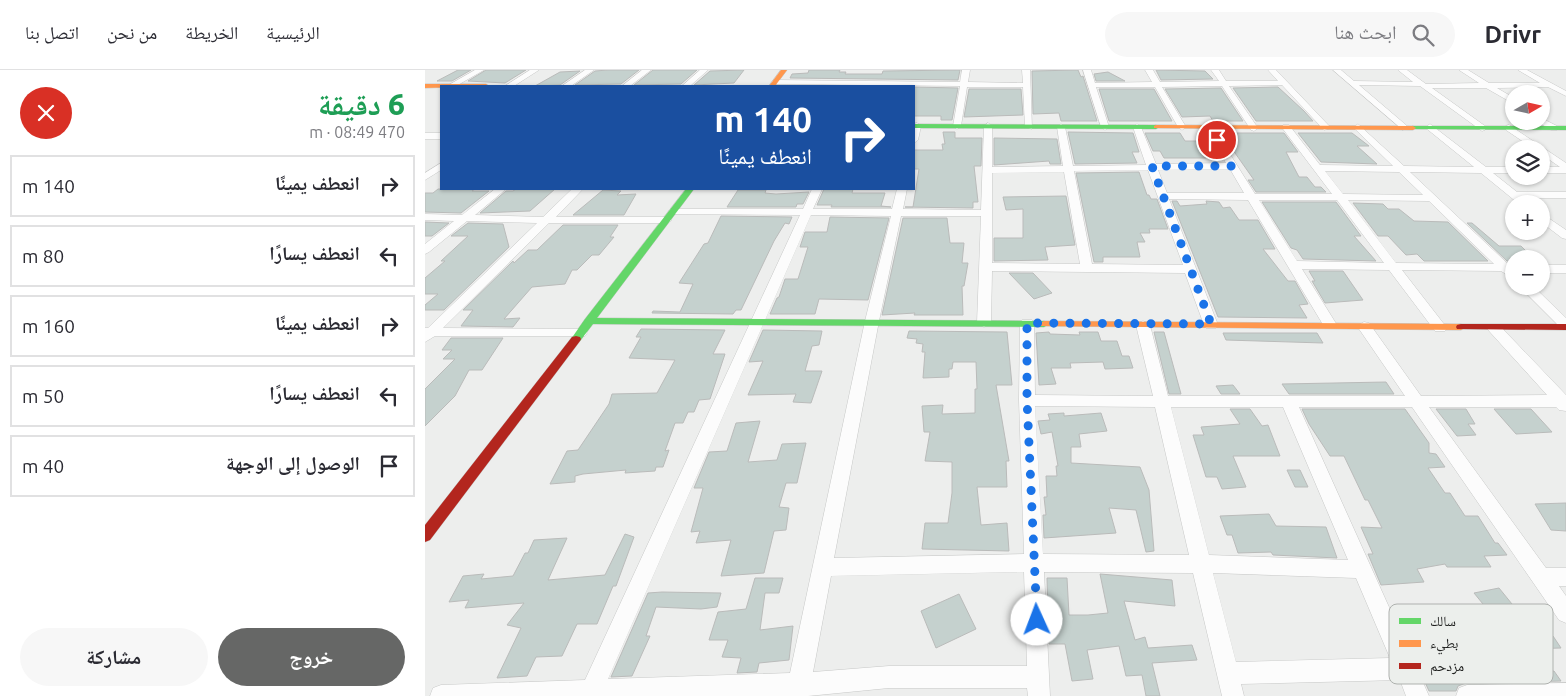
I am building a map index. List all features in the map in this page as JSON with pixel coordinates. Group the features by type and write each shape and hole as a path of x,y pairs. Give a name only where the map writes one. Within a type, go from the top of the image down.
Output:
{"street":[{"path":"453,85 480,70"},
{"path":"511,85 535,70"},
{"path":"568,85 590,70"},
{"path":"627,85 647,70"},
{"path":"687,85 704,70"},
{"path":"773,84 784,70"},
{"path":"957,126 967,70"},
{"path":"1025,70 1029,127"},
{"path":"1087,70 1105,127"},
{"path":"1149,70 1182,127"},
{"path":"1215,70 1254,128"},
{"path":"1272,70 1327,128"},
{"path":"1337,70 1403,127"},
{"path":"1402,70 1482,128"},
{"path":"1463,70 1505,96"},
{"path":"1523,70 1548,85"},
{"path":"773,84 850,82 1027,84"},
{"path":"1092,85 1286,83"},
{"path":"1353,83 1505,86"},
{"path":"425,86 440,86"},
{"path":"1550,86 1566,94"},
{"path":"915,126 1505,128"},
{"path":"984,323 987,267 985,213 988,126"},
{"path":"1061,127 1087,268"},
{"path":"1137,127 1211,324"},
{"path":"1209,127 1330,326"},
{"path":"1286,127 1440,328"},
{"path":"1359,127 1401,169 1505,265"},
{"path":"1430,127 1516,195"},
{"path":"1512,130 1527,140"},
{"path":"425,136 440,136"},
{"path":"1550,156 1566,169"},
{"path":"986,170 1068,167 1232,166"},
{"path":"425,177 440,167"},
{"path":"1319,168 1505,170"},
{"path":"1550,170 1566,169"},
{"path":"425,250 500,190"},
{"path":"427,334 577,190"},
{"path":"425,536 689,190"},
{"path":"590,693 817,190"},
{"path":"799,690 871,321 902,190"},
{"path":"1550,195 1566,195"},
{"path":"1164,196 1432,198"},
{"path":"425,217 545,220 808,212 985,213"},
{"path":"1550,223 1566,236"},
{"path":"1292,265 1505,271"},
{"path":"987,267 1191,269"},
{"path":"1550,269 1566,269"},
{"path":"1534,295 1566,326"},
{"path":"589,321 758,320 1440,328 1566,326"},
{"path":"441,696 799,690 910,676 1039,686 1027,400 1027,323"},
{"path":"1143,325 1233,696"},
{"path":"1364,326 1566,613"},
{"path":"1493,328 1564,404"},
{"path":"427,334 580,334"},
{"path":"1027,400 1161,403 1417,400 1564,404"},
{"path":"1288,401 1389,633"},
{"path":"823,567 1035,563 1202,564 1361,569"},
{"path":"1542,577 1566,577"},
{"path":"1228,673 1389,669"},
{"path":"1412,684 1418,696"},
{"path":"1467,696 1566,694"}],"building":[{"path":"458,70 471,70 452,81 437,81"},
{"path":"486,70 526,70 505,83 468,81"},
{"path":"639,70 621,84 575,85 595,71"},
{"path":"653,70 697,70 681,84 634,85"},
{"path":"744,70 734,83 694,85 710,71"},
{"path":"809,70 840,70 839,72 846,72 845,74 882,74 883,71 960,70 958,80 790,78 792,74 808,73"},
{"path":"1078,70 1081,77 1083,76 1097,121 1061,121 1059,113 1033,114 1032,71"},
{"path":"1156,70 1205,71 1213,79 1161,80"},
{"path":"580,71 560,85 537,85 560,72"},
{"path":"1108,72 1125,81 1096,81 1094,74"},
{"path":"915,87 958,88 952,120 941,120 941,116 915,116"},
{"path":"1278,87 1313,121 1256,121 1233,88"},
{"path":"1221,88 1243,121 1213,121 1210,116 1182,117 1165,89"},
{"path":"969,89 1021,89 1023,115 964,117"},
{"path":"1099,89 1154,89 1172,121 1109,121"},
{"path":"943,132 955,132 955,138 982,138 981,166 974,166 978,202 973,202 973,208 905,207 913,207 919,169 915,169 915,150 943,150 942,144 945,144"},
{"path":"1068,132 1133,133 1139,152 1132,152 1137,163 1075,164"},
{"path":"1145,133 1180,133 1185,141 1197,141 1206,158 1164,158 1160,151 1153,151"},
{"path":"1221,133 1284,133 1298,152 1286,152 1299,177 1307,177 1315,187 1321,187 1326,192 1256,192 1248,180 1254,180"},
{"path":"1298,133 1352,133 1369,146 1357,146 1377,164 1321,162"},
{"path":"994,138 1057,139 1061,164 1050,164 1049,161 994,165"},
{"path":"1139,172 1147,195 1151,199 1157,199 1168,229 1149,229 1150,233 1140,233 1145,242 1137,242 1140,257 1103,257 1103,262 1094,262 1076,173"},
{"path":"438,189 489,191 461,213 425,212 425,193 433,193"},
{"path":"554,190 530,211 480,213 506,191"},
{"path":"603,190 621,191 617,195 636,194 624,215 573,215"},
{"path":"738,190 766,190 765,193 776,194 809,192 803,204 797,204 796,207 727,207"},
{"path":"824,190 853,190 852,193 885,193 881,206 891,207 831,207 832,205 817,205"},
{"path":"1066,196 1075,245 1045,247 1048,260 994,261 994,238 1023,238 1023,209 1006,210 1003,197"},
{"path":"1172,201 1177,201 1180,206 1207,204 1206,201 1219,202 1223,208 1230,207 1239,220 1258,220 1275,249 1263,249 1288,281 1295,281 1308,304 1299,305 1307,318 1218,317"},
{"path":"1262,202 1336,202 1361,236 1354,236 1376,261 1303,259 1297,250 1291,248"},
{"path":"1353,203 1383,204 1388,209 1399,209 1414,221 1448,222 1488,261 1424,261 1417,254 1406,255 1388,236 1378,236"},
{"path":"721,216 792,217 789,224 785,223 774,241 741,310 736,310 733,314 652,313 653,311 680,312 693,284 679,283 704,244 708,243"},
{"path":"830,217 889,218 868,300 819,299 815,314 770,314 779,297 785,279 798,279 808,247 800,247 805,232 827,232"},
{"path":"903,218 947,218 950,243 964,243 962,263 968,263 964,286 962,286 963,315 914,315 915,313 882,315"},
{"path":"425,222 449,223 432,236 425,236"},
{"path":"468,223 503,224 509,247 444,310 425,310 425,305 438,294 425,294 425,278 445,261 441,261 468,236 451,236"},
{"path":"1467,223 1472,223 1499,246 1521,246 1525,250 1505,250 1505,259"},
{"path":"563,225 618,225 610,237 614,237 599,255 592,255 577,270 572,270 565,284 532,287 504,319 520,318 513,327 461,326 473,310 463,310 513,261 514,263 528,250 537,250"},
{"path":"1309,271 1343,271 1363,300 1325,303 1312,281 1315,281"},
{"path":"1009,273 1033,273 1052,293 1034,299"},
{"path":"641,329 725,330 713,354 725,354 710,399 699,400 694,412 688,412 683,423 675,423 665,451 669,450 663,467 656,467 655,471 625,473 626,470 583,474 575,476 575,482 550,484 567,451 578,450 609,404 612,394 657,393 675,360 629,358 641,337 636,337"},
{"path":"763,330 822,331 819,345 812,346 805,371 822,371 811,403 793,402 796,394 748,395 763,361 749,362"},
{"path":"909,331 1007,332 1012,385 996,385 1009,461 1006,461 1007,487 977,487 981,525 1007,523 1009,551 922,549 925,523 948,523 952,493 952,462 925,461 930,432 924,432 922,406 943,405 942,414 975,413 975,389 977,389 976,362 953,362 952,369 949,369 949,377 923,378 925,352 922,352 923,344 916,343 917,339 907,338"},
{"path":"1049,332 1050,334 1080,335 1079,332 1098,332 1101,341 1117,341 1122,356 1129,356 1133,368 1105,369 1103,362 1070,363 1071,368 1051,368 1056,384 1039,385 1036,333"},
{"path":"1154,332 1164,332 1181,394 1169,394"},
{"path":"1223,333 1317,333 1323,343 1226,340"},
{"path":"451,338 503,338 482,370 469,370 455,396 425,426 425,389 455,359 443,359 452,350 442,350"},
{"path":"1386,382 1394,394 1289,394 1282,384"},
{"path":"1233,385 1240,394 1221,394 1216,386"},
{"path":"1230,409 1250,409 1262,426 1268,425 1280,456 1233,456 1246,487 1222,489 1217,477 1206,477 1193,435 1204,435 1201,427 1240,424"},
{"path":"1302,409 1405,409 1429,443 1429,453 1436,454 1445,467 1428,468 1445,493 1450,493 1465,516 1478,516 1495,543 1498,543 1507,555 1484,556 1491,567 1447,567 1445,564 1417,569 1424,582 1381,585 1368,554 1373,554 1361,527 1382,528 1368,500 1365,500 1344,456 1330,456 1309,424"},
{"path":"1436,409 1466,409 1475,424 1468,424 1476,435 1457,436"},
{"path":"1494,409 1531,409 1552,432 1516,434"},
{"path":"1064,413 1064,416 1101,413 1107,431 1079,434 1081,447 1071,447 1071,463 1140,467 1149,490 1154,551 1146,552 1136,510 1109,508 1116,533 1044,538 1043,515 1046,515 1044,497 1047,497 1046,476 1057,476 1056,466 1058,466 1052,432 1041,434 1038,421 1050,420 1048,414"},
{"path":"760,421 748,462 777,460 782,444 806,443 797,483 786,483 779,507 789,508 786,530 774,531 764,573 721,576 731,540 696,543 700,531 691,532 703,488 694,488 709,452 727,451 736,423"},
{"path":"1287,470 1300,470 1308,487 1295,487"},
{"path":"1566,503 1566,531 1551,530 1535,504"},
{"path":"1269,514 1276,526 1326,527 1337,558 1273,555 1271,552 1238,553 1232,535 1227,535 1220,516"},
{"path":"625,534 634,537 616,586 613,586 597,624 577,624 562,656 536,657 527,676 497,678 521,628 507,625 524,603 465,608 469,600 449,602 463,576 484,574 481,579 513,576 534,540 567,538 548,580 605,575"},
{"path":"1100,574 1172,580 1175,606 1124,601 1135,640 1145,637 1148,648 1192,645 1197,660 1152,663 1160,696 1146,696 1142,675 1126,676 1119,646 1087,650 1093,679 1072,681 1065,644 1049,644 1047,578 1067,578 1069,615 1088,615 1108,613"},
{"path":"755,578 783,578 779,593 765,593 760,630 793,626 789,660 759,663 757,672 737,673 741,658 722,657 728,640 709,640 718,612 746,609"},
{"path":"1499,588 1512,604 1483,604 1474,593"},
{"path":"648,593 721,593 717,607 701,609 656,607 646,636 650,636 632,676 611,677"},
{"path":"959,594 976,629 936,648 921,611"},
{"path":"1553,636 1561,648 1553,648"},
{"path":"1554,671 1561,681 1553,681"},
{"path":"1426,684 1463,684 1458,686 1456,691 1429,691"}],"traffic: fast":[{"path":"915,126 1156,127"},
{"path":"1413,128 1566,128"},
{"path":"576,339 689,190"},
{"path":"589,321 1044,324"}],"traffic: slow":[{"path":"773,85 784,70"},
{"path":"425,86 440,86"},
{"path":"1156,127 1413,128"},
{"path":"1044,324 1461,327"}],"traffic: jam":[{"path":"1461,327 1566,327"},
{"path":"425,536 576,339"}],"route":[{"path":"1037,620 1027,400 1027,323 1211,324 1152,166 1232,166 1217,140"}]}
